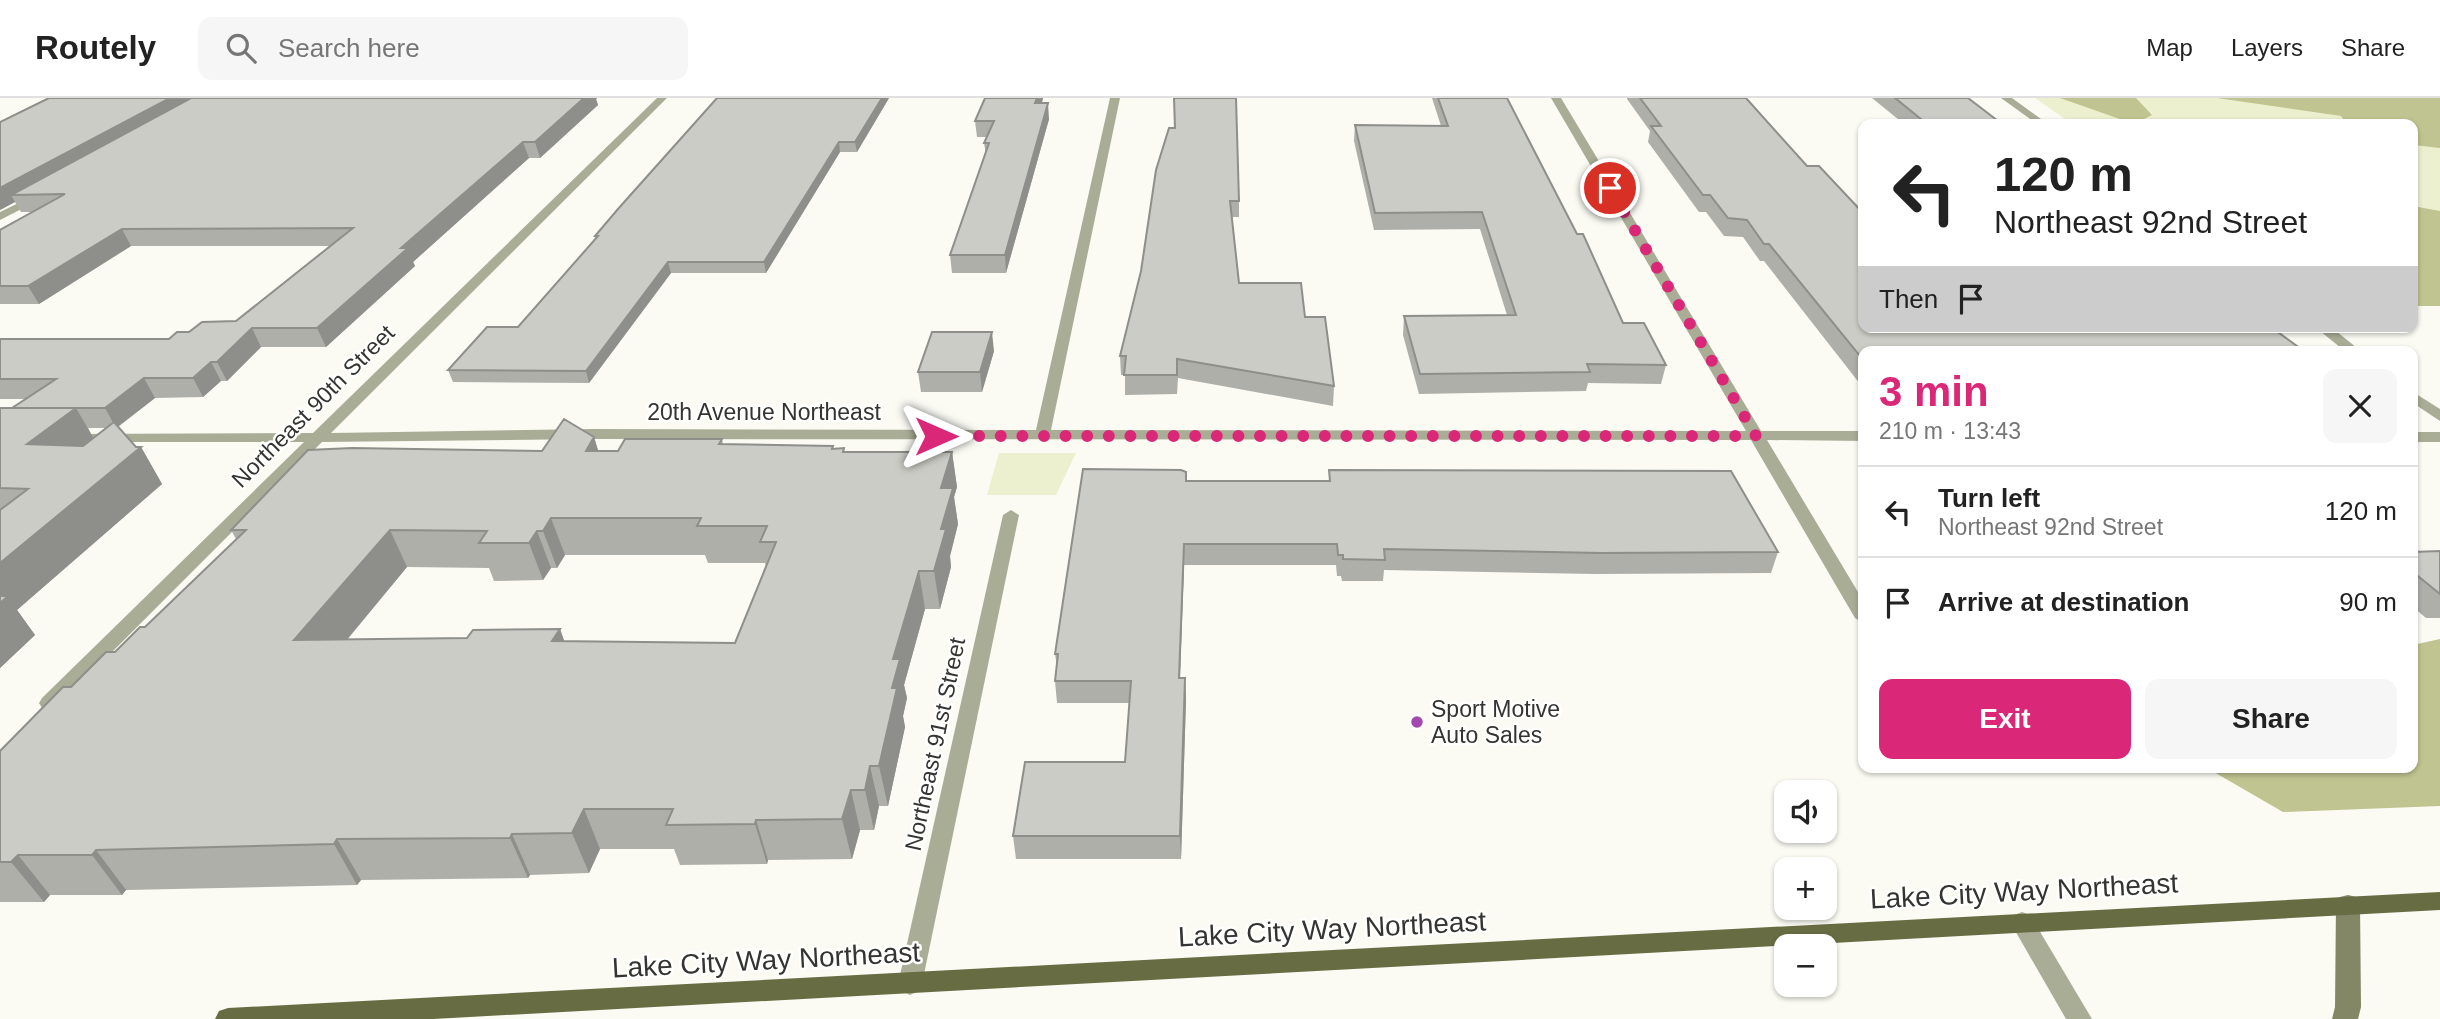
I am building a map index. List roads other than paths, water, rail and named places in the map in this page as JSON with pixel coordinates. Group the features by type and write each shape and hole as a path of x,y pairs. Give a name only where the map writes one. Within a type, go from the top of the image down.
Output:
{"main road":[{"name":"Lake City Way Northeast","path":"228,1019 2440,901"},
{"path":"2345,1019 2348,1007 2348,904"}],"street":[{"name":"Northeast 90th Street","path":"32,719 662,98"},
{"path":"1042,436 1115,98"},
{"path":"1556,98 1858,608"},
{"path":"2006,98 2036,119"},
{"path":"0,217 47,191"},
{"path":"2330,333 2347,346"},
{"path":"2418,400 2440,416"},
{"name":"20th Avenue Northeast","path":"56,436 1858,436"},
{"path":"2418,437 2440,437"},
{"name":"Northeast 91st Street","path":"910,984 1011,515"},
{"path":"2022,922 2080,1019"}],"place":[{"name":"Sport Motive Auto Sales","path":"1417,722"}]}
